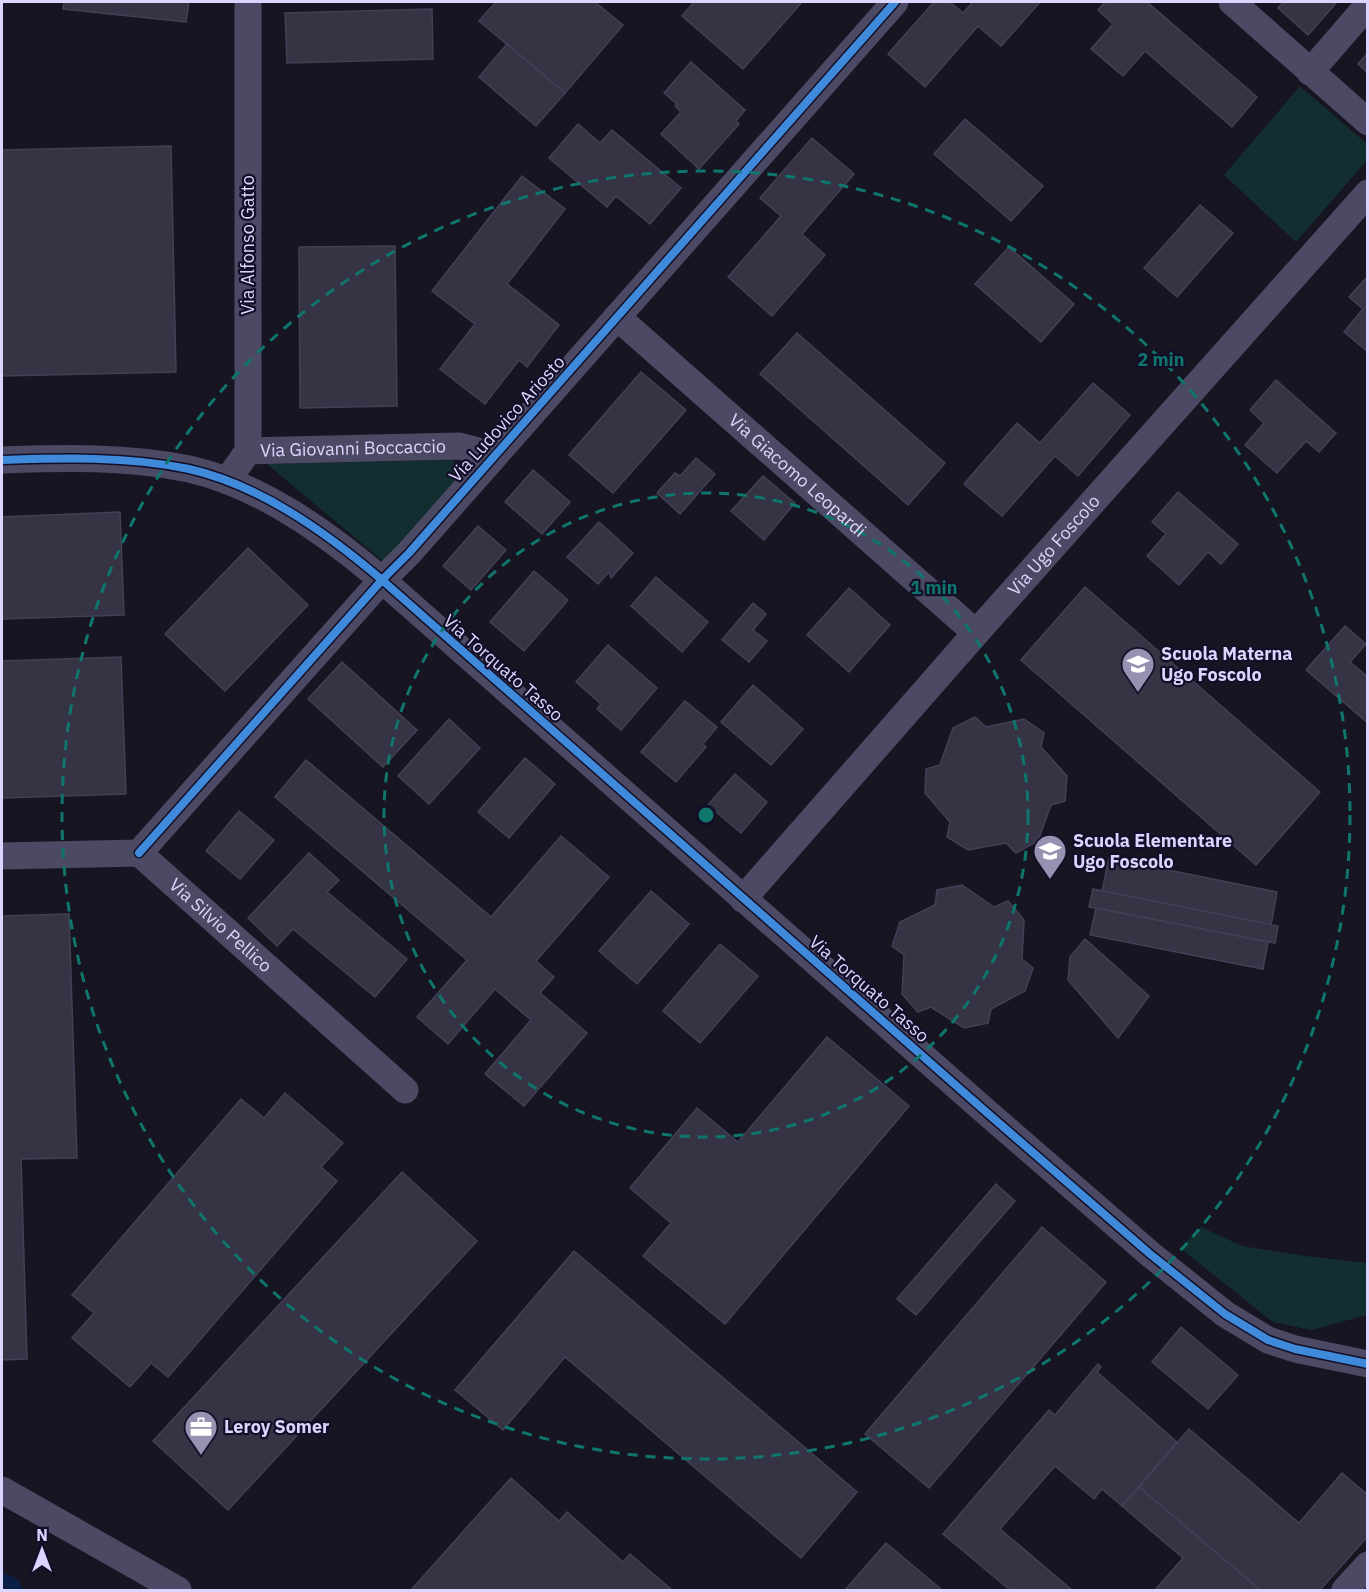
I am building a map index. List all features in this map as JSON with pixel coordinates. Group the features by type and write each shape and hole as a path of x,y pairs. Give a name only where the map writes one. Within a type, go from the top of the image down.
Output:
{"street":[{"name":"Via Alfonso Gatto","path":"248,2 248,451"},
{"name":"Via Ludovico Ariosto","path":"140,853 895,2"},
{"path":"1232,2 1368,122"},
{"path":"1310,72 1368,5"},
{"name":"Via Ugo Foscolo","path":"743,899 976,633 1368,193"},
{"name":"Via Giacomo Leopardi","path":"617,317 976,633"},
{"name":"Via Giovanni Boccaccio","path":"248,451 459,446 475,450 490,460"},
{"path":"227,481 248,451"},
{"path":"2,460 90,458 149,463 190,470 227,481 286,508 335,542 382,580"},
{"name":"Via Torquato Tasso","path":"382,580 1124,1231 1225,1314 1269,1341 1295,1349 1368,1364"},
{"path":"2,856 140,853"},
{"name":"Via Silvio Pellico","path":"140,853 405,1090"},
{"path":"2,1491 178,1590"},
{"path":"1345,1590 1368,1565"}],"green space":[{"path":"1300,86 1367,144 1368,159 1296,242 1224,175"},
{"path":"452,460 465,472 384,562 267,464"},
{"path":"1201,1227 1242,1246 1367,1263 1367,1315 1311,1330 1273,1322 1180,1248"}],"building":[{"path":"64,2 189,2 186,22 63,9"},
{"path":"496,2 595,2 623,25 565,93 479,21"},
{"path":"694,2 802,2 743,69 682,16"},
{"path":"934,2 950,2 963,13 973,2 1040,2 1001,46 978,26 925,87 888,54"},
{"path":"1105,2 1147,2 1257,97 1232,127 1145,51 1123,76 1091,49 1113,24 1098,10"},
{"path":"1284,2 1337,2 1308,35 1278,8"},
{"path":"432,9 433,59 287,63 285,13"},
{"path":"507,44 565,93 536,126 479,77"},
{"path":"1368,53 1368,73 1358,64"},
{"path":"691,62 745,110 736,121 739,124 699,169 661,134 681,112 675,106 677,104 664,93"},
{"path":"965,119 1043,186 1011,221 934,154"},
{"path":"578,124 600,143 612,130 681,188 650,224 616,196 607,207 549,158"},
{"path":"812,138 854,174 802,234 825,255 772,316 728,277 781,216 760,198"},
{"path":"171,146 176,372 2,376 2,150"},
{"path":"522,176 565,209 507,284 559,325 527,367 519,360 485,404 440,369 475,324 432,291"},
{"path":"1200,205 1233,233 1177,297 1144,268"},
{"path":"395,246 397,406 300,408 299,247"},
{"path":"1009,247 1074,304 1041,342 975,284"},
{"path":"1368,276 1368,352 1344,332 1363,309 1349,297"},
{"path":"797,333 945,463 908,505 760,374"},
{"path":"641,372 686,410 613,493 569,455"},
{"path":"1276,380 1336,433 1319,452 1306,441 1277,473 1245,445 1264,423 1250,410"},
{"path":"1093,383 1130,415 1078,476 1055,456 1002,516 964,484 1017,423 1040,443"},
{"path":"696,458 715,474 680,514 657,493 675,473 680,476"},
{"path":"533,470 570,502 542,534 505,502"},
{"path":"763,476 795,503 764,540 731,511"},
{"path":"1178,492 1238,544 1221,564 1208,552 1179,585 1147,556 1166,534 1152,522"},
{"path":"120,512 124,615 2,619 2,517"},
{"path":"599,522 633,553 611,578 609,572 598,584 567,557"},
{"path":"478,526 506,550 471,590 443,566"},
{"path":"248,548 308,605 225,691 165,634"},
{"path":"534,571 568,600 524,651 490,622"},
{"path":"656,577 708,622 682,652 631,606"},
{"path":"1085,587 1320,792 1256,865 1021,660"},
{"path":"849,588 890,625 849,672 807,635"},
{"path":"753,603 766,614 753,630 767,641 749,662 722,640"},
{"path":"1345,626 1366,644 1350,662 1368,677 1368,723 1306,670"},
{"path":"608,645 657,688 621,730 597,709 601,704 576,682"},
{"path":"121,657 126,794 2,798 2,661"},
{"path":"342,662 417,730 383,767 308,699"},
{"path":"753,685 803,729 771,765 721,722"},
{"path":"685,701 717,727 703,744 706,747 676,782 641,752"},
{"path":"975,717 986,727 1024,719 1044,733 1041,747 1067,776 1065,801 1051,805 1038,841 1016,853 1006,843 968,850 947,837 950,822 925,793 926,769 940,765 953,728"},
{"path":"449,719 480,748 429,804 398,776"},
{"path":"525,758 555,784 509,838 478,812"},
{"path":"306,760 491,917 561,836 609,877 536,961 554,977 540,993 587,1033 524,1106 485,1074 531,1020 495,989 448,1044 417,1017 467,960 275,797"},
{"path":"735,774 767,802 741,833 708,805"},
{"path":"239,811 274,840 240,879 206,851"},
{"path":"309,853 339,880 327,892 407,959 375,997 293,929 277,946 248,918"},
{"path":"1109,858 1277,892 1271,925 1102,891"},
{"path":"962,885 994,907 1008,901 1024,920 1022,959 1033,968 1025,991 991,1009 988,1023 964,1028 931,1007 918,1012 902,994 904,955 892,946 900,922 935,905 937,890"},
{"path":"1093,889 1278,926 1275,943 1089,907"},
{"path":"651,891 689,924 637,984 599,951"},
{"path":"1096,908 1268,942 1263,969 1090,935"},
{"path":"69,914 77,1158 21,1159 27,1359 2,1360 2,916"},
{"path":"1085,939 1149,996 1118,1038 1068,980 1070,957"},
{"path":"720,944 758,976 700,1043 663,1011"},
{"path":"827,1037 909,1106 725,1324 643,1256 671,1223 630,1188 697,1108 738,1142"},
{"path":"285,1093 343,1143 321,1167 337,1181 168,1377 151,1363 130,1387 72,1338 94,1313 72,1295 241,1099 264,1118"},
{"path":"402,1172 477,1241 228,1510 153,1441"},
{"path":"996,1184 1015,1201 916,1315 897,1299"},
{"path":"1042,1227 1106,1282 929,1488 865,1434"},
{"path":"574,1251 857,1492 801,1558 565,1357 503,1430 455,1390"},
{"path":"1181,1327 1238,1375 1208,1409 1152,1362"},
{"path":"1098,1364 1101,1367 1097,1372 1177,1442 1122,1506 1102,1489 1094,1499 1055,1466 1000,1529 1072,1590 1010,1590 943,1534 1049,1410 1055,1415"},
{"path":"1189,1429 1299,1523 1342,1473 1368,1495 1368,1536 1320,1590 1260,1590 1139,1487"},
{"path":"511,1478 559,1521 567,1512 623,1562 630,1554 672,1590 411,1590"},
{"path":"1139,1487 1260,1590 1155,1590 1183,1558 1122,1506"},
{"path":"886,1543 942,1590 845,1590"}],"waterway":[{"path":"2,1587 8,1590"}],"cycle path":[{"path":"139,853 382,580 409,553 895,2"},
{"path":"2,460 119,460 189,469 241,486 315,528 382,580 985,1111 1150,1254 1225,1314 1268,1340 1295,1349 1368,1364"}],"place":[{"name":"Scuola Materna Ugo Foscolo","path":"1138,693"},
{"name":"Scuola Elementare Ugo Foscolo","path":"1050,880"},
{"name":"Leroy Somer","path":"201,1456"}]}
